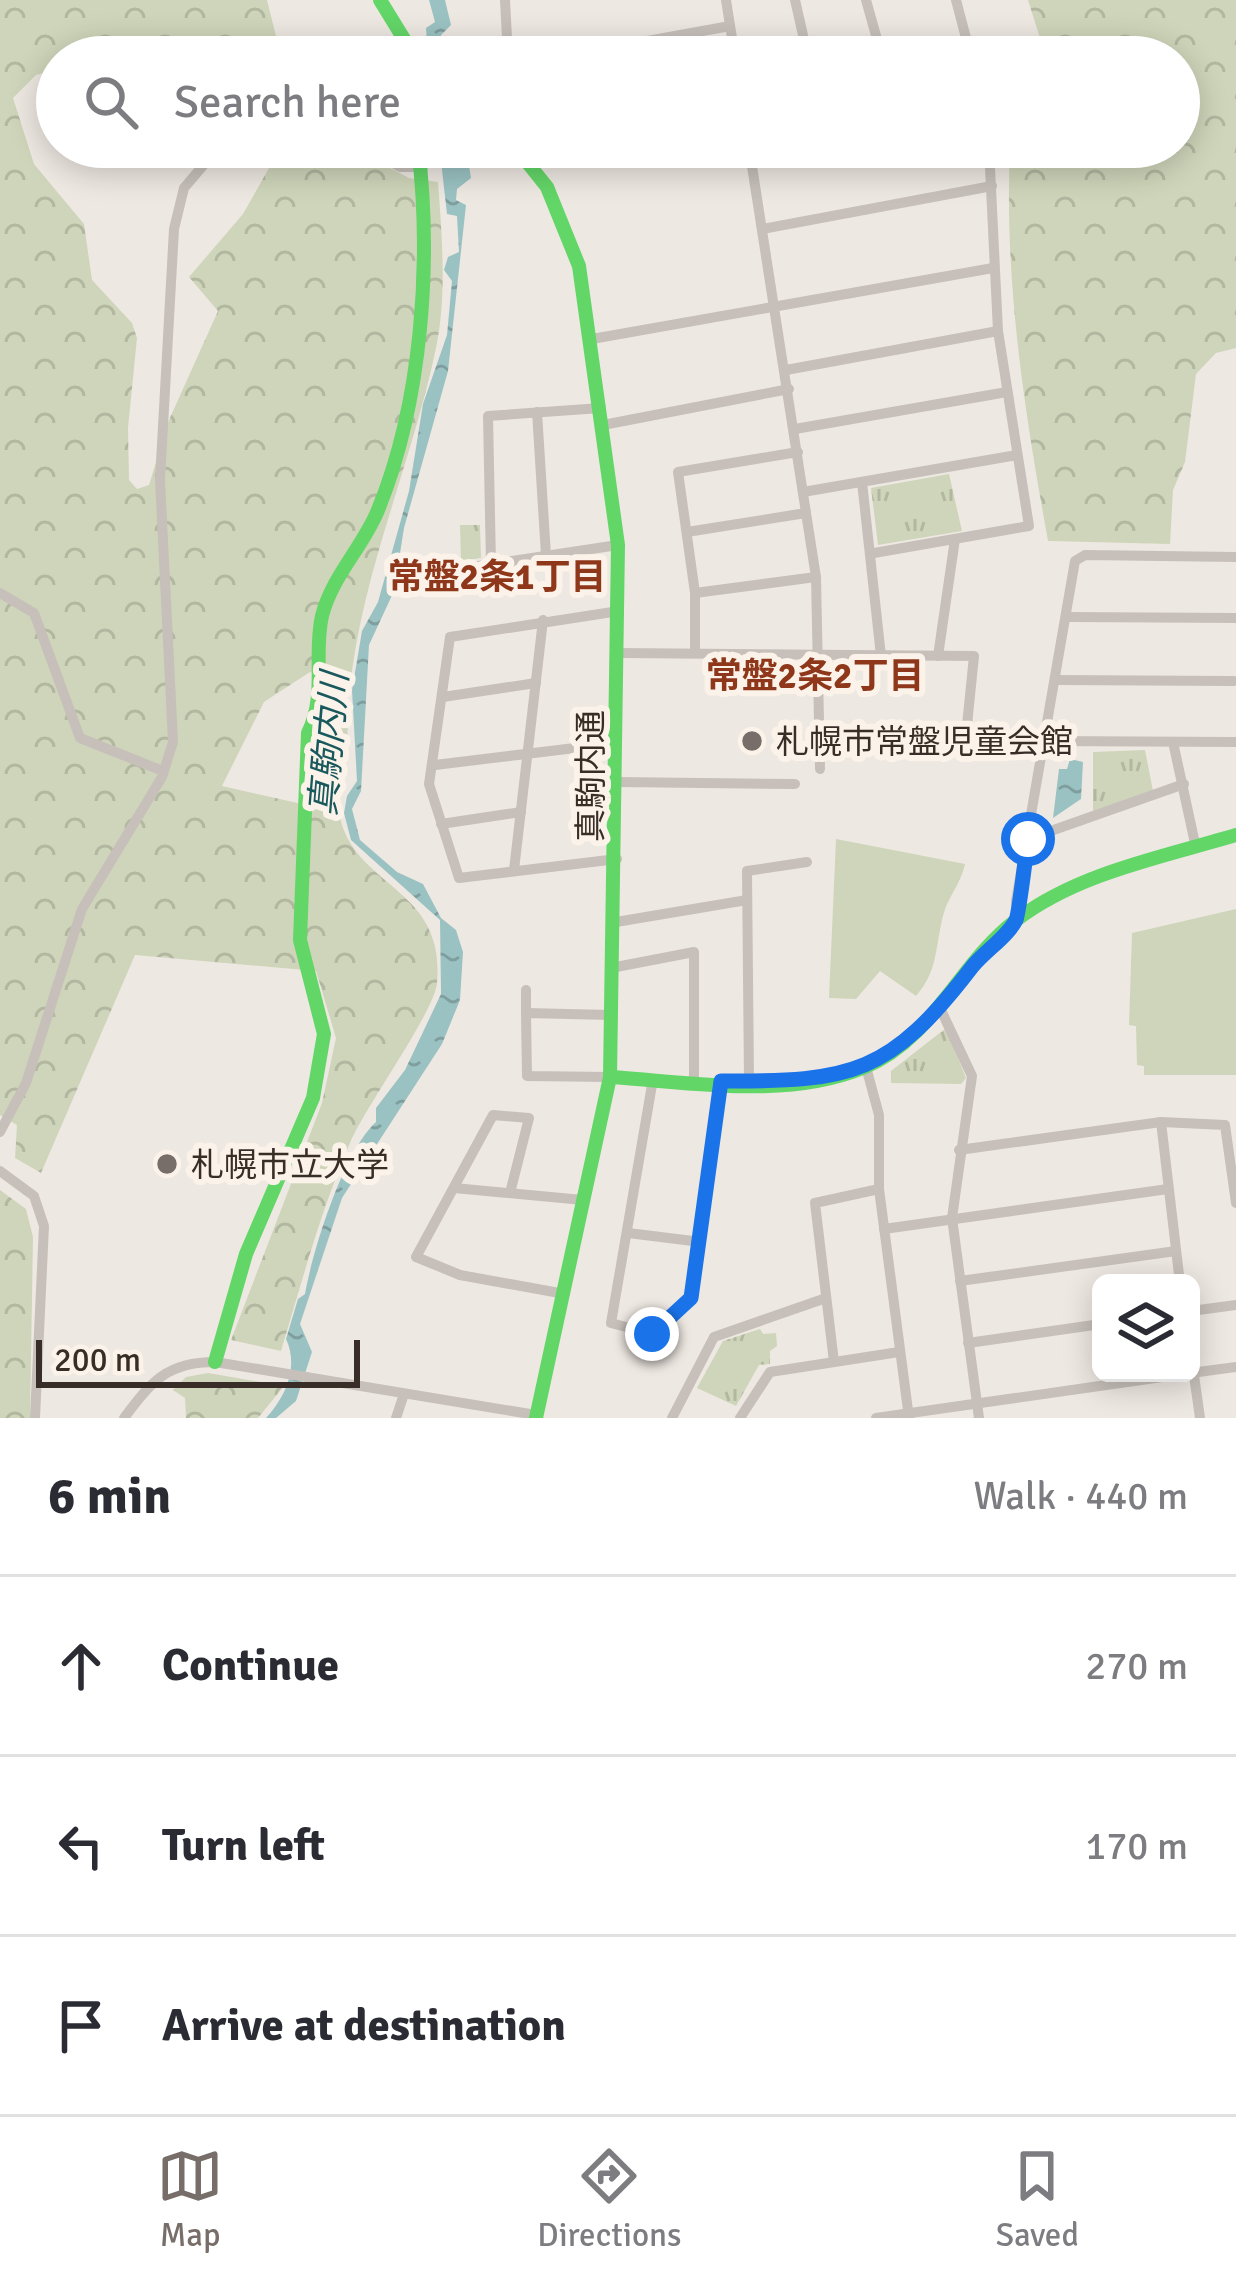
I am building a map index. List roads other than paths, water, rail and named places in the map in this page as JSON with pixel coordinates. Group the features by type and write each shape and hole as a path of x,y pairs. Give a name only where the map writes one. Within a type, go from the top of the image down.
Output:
{"main road":[{"path":"380,0 400,36"},
{"path":"215,1362 246,1254 314,1098 323,1034 300,940 308,734 320,716 318,648 323,613 379,510 392,457 425,238 423,168"},
{"name":"真駒内通","path":"532,168 566,224 592,339 618,545 619,611 616,968 610,1077 537,1417"},
{"path":"610,1077 818,1079 866,1067 919,1032 1017,919 1054,898 1236,835"}],"street":[{"path":"505,0 507,36"},
{"path":"726,0 732,36"},
{"path":"796,0 804,36"},
{"path":"866,0 876,36"},
{"path":"956,0 965,36"},
{"path":"675,36 730,26"},
{"path":"0,1132 26,1083 82,909 163,772 173,742 160,480 175,229 184,188 201,168"},
{"path":"752,168 816,577 820,769"},
{"path":"874,553 1029,526 998,332 991,168"},
{"path":"761,229 992,186"},
{"path":"592,339 993,268"},
{"path":"785,370 998,332"},
{"path":"603,424 789,389"},
{"path":"795,429 1007,392"},
{"path":"601,408 488,416 484,565 618,545"},
{"path":"536,412 546,555"},
{"path":"695,653 695,593 677,472 798,452"},
{"path":"803,492 1017,455"},
{"path":"862,482 874,553 881,656"},
{"path":"687,532 806,513"},
{"path":"938,656 955,539"},
{"path":"1017,919 1076,561 1085,555 1236,557"},
{"path":"695,593 816,577"},
{"path":"0,593 34,614 80,738 163,772"},
{"path":"617,859 459,878 429,784 450,637 619,611"},
{"path":"1067,617 1236,618"},
{"path":"514,870 543,620"},
{"path":"619,653 974,656 966,735 820,733"},
{"path":"1056,680 1235,680 1236,690"},
{"path":"443,697 536,683"},
{"path":"1045,741 1236,742"},
{"path":"435,765 617,742"},
{"path":"1173,742 1196,848"},
{"path":"618,782 795,784"},
{"path":"1028,839 1184,784"},
{"path":"441,824 521,812"},
{"path":"749,1081 747,871 807,862"},
{"path":"616,922 747,900"},
{"path":"616,968 694,952 694,1081"},
{"path":"526,990 527,1076 610,1077"},
{"path":"940,1008 972,1076 952,1218 979,1418"},
{"path":"526,1013 615,1015"},
{"path":"866,1067 879,1115 879,1189 908,1416"},
{"path":"653,1079 611,1323 652,1334 691,1298 721,1081"},
{"path":"510,1193 530,1118 493,1115 416,1257 460,1276 565,1294"},
{"path":"959,1150 1161,1123 1225,1125 1236,1203"},
{"path":"1161,1123 1179,1274"},
{"path":"0,1172 34,1196 44,1226 35,1418"},
{"path":"454,1188 586,1201"},
{"path":"835,1362 815,1203 879,1189"},
{"path":"884,1229 1168,1189"},
{"path":"628,1232 700,1242"},
{"path":"960,1281 1176,1251"},
{"path":"673,1418 714,1337 826,1298"},
{"path":"1200,1310 1236,1305"},
{"path":"968,1342 1092,1325"},
{"path":"740,1418 770,1372 899,1352"},
{"path":"124,1418 161,1372 188,1362 239,1365 537,1417"},
{"path":"1200,1372 1236,1367"},
{"path":"877,1418 1128,1382"},
{"path":"1194,1382 1200,1418"},
{"path":"397,1418 404,1394"}],"water":[{"path":"429,0 445,0 451,25 441,36 427,36 426,28 435,22"},
{"path":"442,168 469,168 471,178 457,189 456,200 466,205 448,371 404,528 394,591 369,645 361,791 352,809 360,840 397,872 423,884 441,918 456,930 463,952 460,1000 442,1044 342,1198 300,1324 312,1352 296,1401 276,1418 266,1418 288,1381 291,1360 286,1339 342,1177 376,1122 376,1108 405,1070 441,994 440,920 351,840 344,813 347,796 357,781 352,690 362,631 378,602 409,491 423,404 447,335 452,281 444,270 448,257 459,252 457,216 447,214"},
{"path":"1070,759 1083,762 1081,799 1053,818 1059,769 1067,769"}],"place":[{"name":"札幌市常盤児童会館","path":"752,741"},
{"name":"札幌市立大学","path":"167,1164"}],"district":[{"name":"常盤2条1丁目","path":"497,576"},
{"name":"常盤2条2丁目","path":"815,675"}],"water label":[{"name":"真駒内川","path":"328,744"}]}
